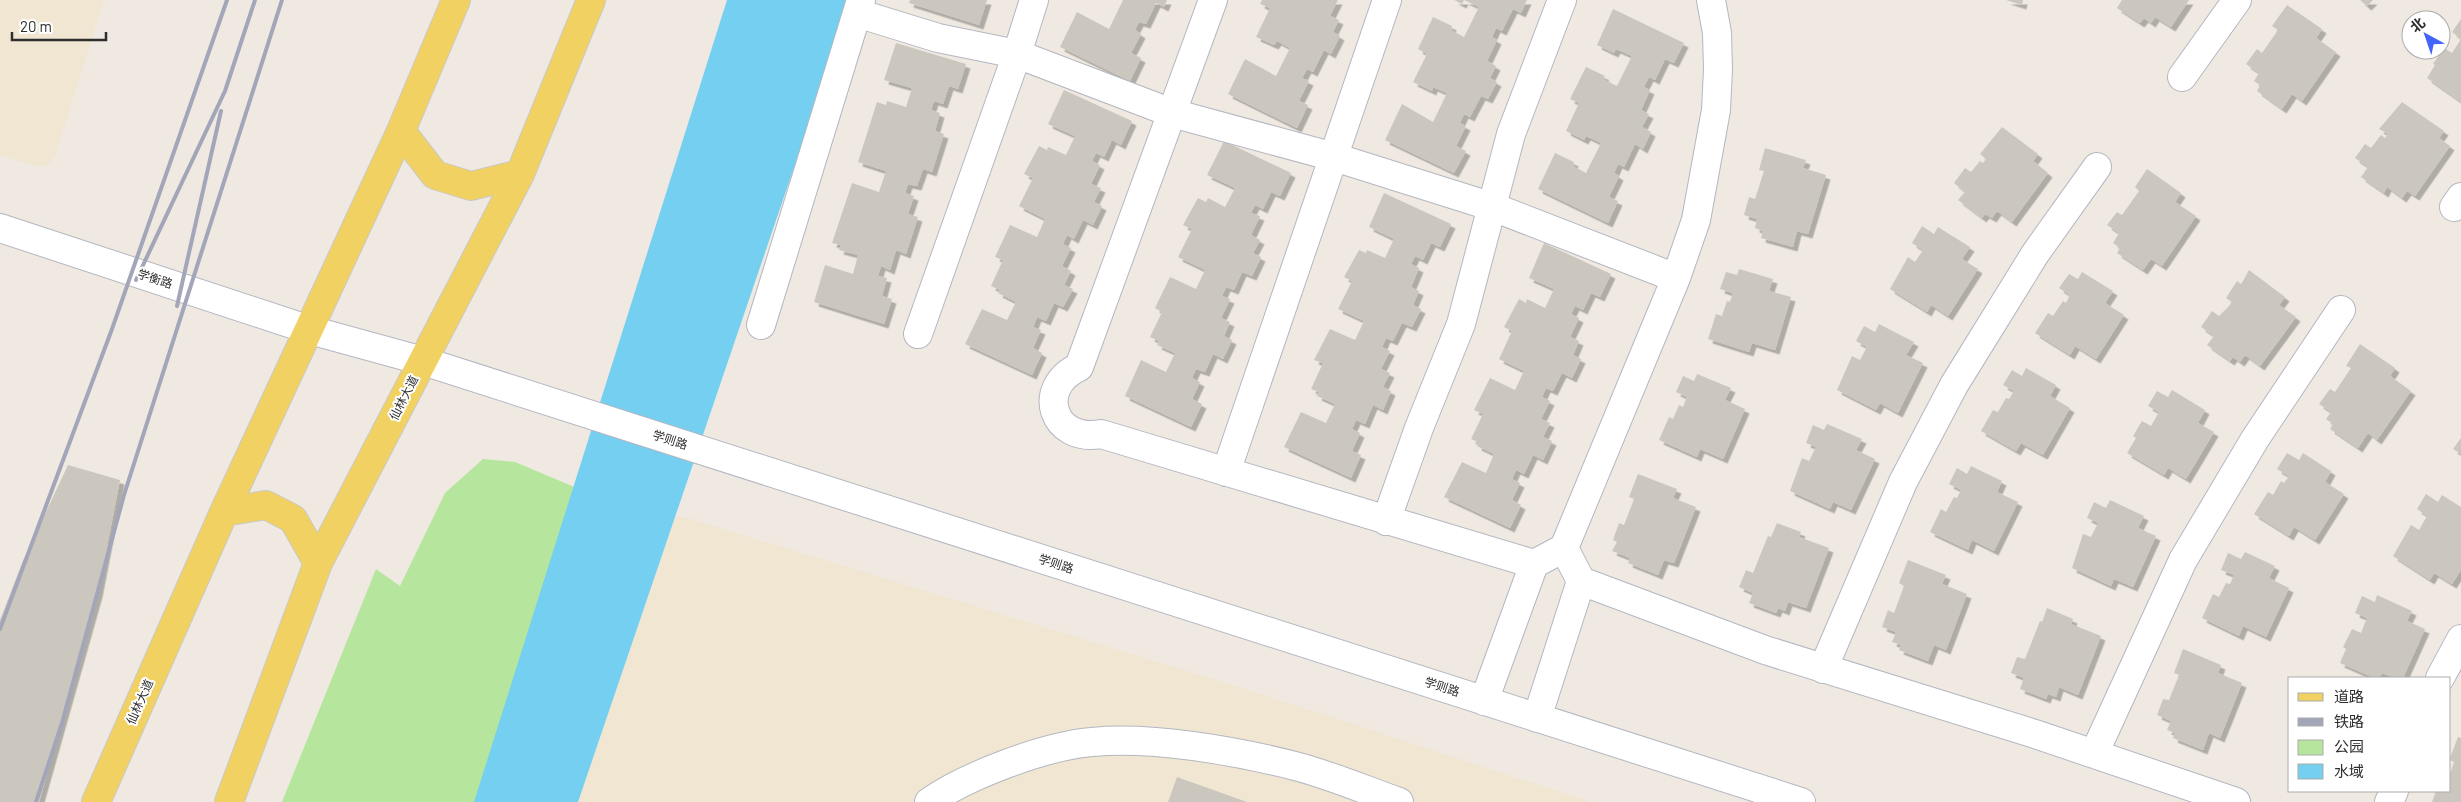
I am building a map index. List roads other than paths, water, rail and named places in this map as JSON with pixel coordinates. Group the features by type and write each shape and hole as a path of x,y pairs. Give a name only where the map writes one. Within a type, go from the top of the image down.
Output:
{"main road":[{"name":"仙林大道","path":"96,802 224,512 401,132 456,0"},
{"name":"仙林大道","path":"230,802 318,563 520,174 591,0"},
{"path":"401,132 435,175 472,186 520,174"},
{"path":"224,512 266,505 293,519 318,563"}],"street":[{"path":"918,334 1017,54 1034,0"},
{"path":"1213,0 1080,368 1069,372 1055,389 1055,411 1063,425 1078,435 1101,434 1534,564"},
{"path":"1226,472 1387,0"},
{"path":"1386,520 1419,428 1461,324 1511,134 1562,0"},
{"path":"1484,701 1534,564 1564,548 1676,278 1696,220 1716,110 1718,60 1711,0"},
{"path":"2182,77 2237,0"},
{"path":"761,325 859,7 938,38 1017,54 1172,113 1334,157 1493,207 1676,278"},
{"path":"1824,669 1903,482 1954,385 2035,254 2097,167"},
{"name":"学衡路","path":"0,228 310,330"},
{"path":"2094,754 2182,560 2255,439 2342,310"},
{"name":"学则路","path":"310,330 423,361 521,392 1801,802"},
{"path":"1564,548 1581,581 1765,650 2094,754 2236,802"},
{"path":"1536,718 1581,581"},
{"path":"2441,677 2461,638"},
{"path":"929,802 988,771 1036,754 1091,742 1132,741 1194,746 1296,766 1399,802"}],"water":[{"path":"727,0 851,0 578,802 474,802"}],"railway":[{"path":"0,629 112,329 227,0"},
{"path":"136,280 225,91 255,0"},
{"path":"36,802 62,723 124,495 282,0"},
{"path":"177,306 221,111"}]}
